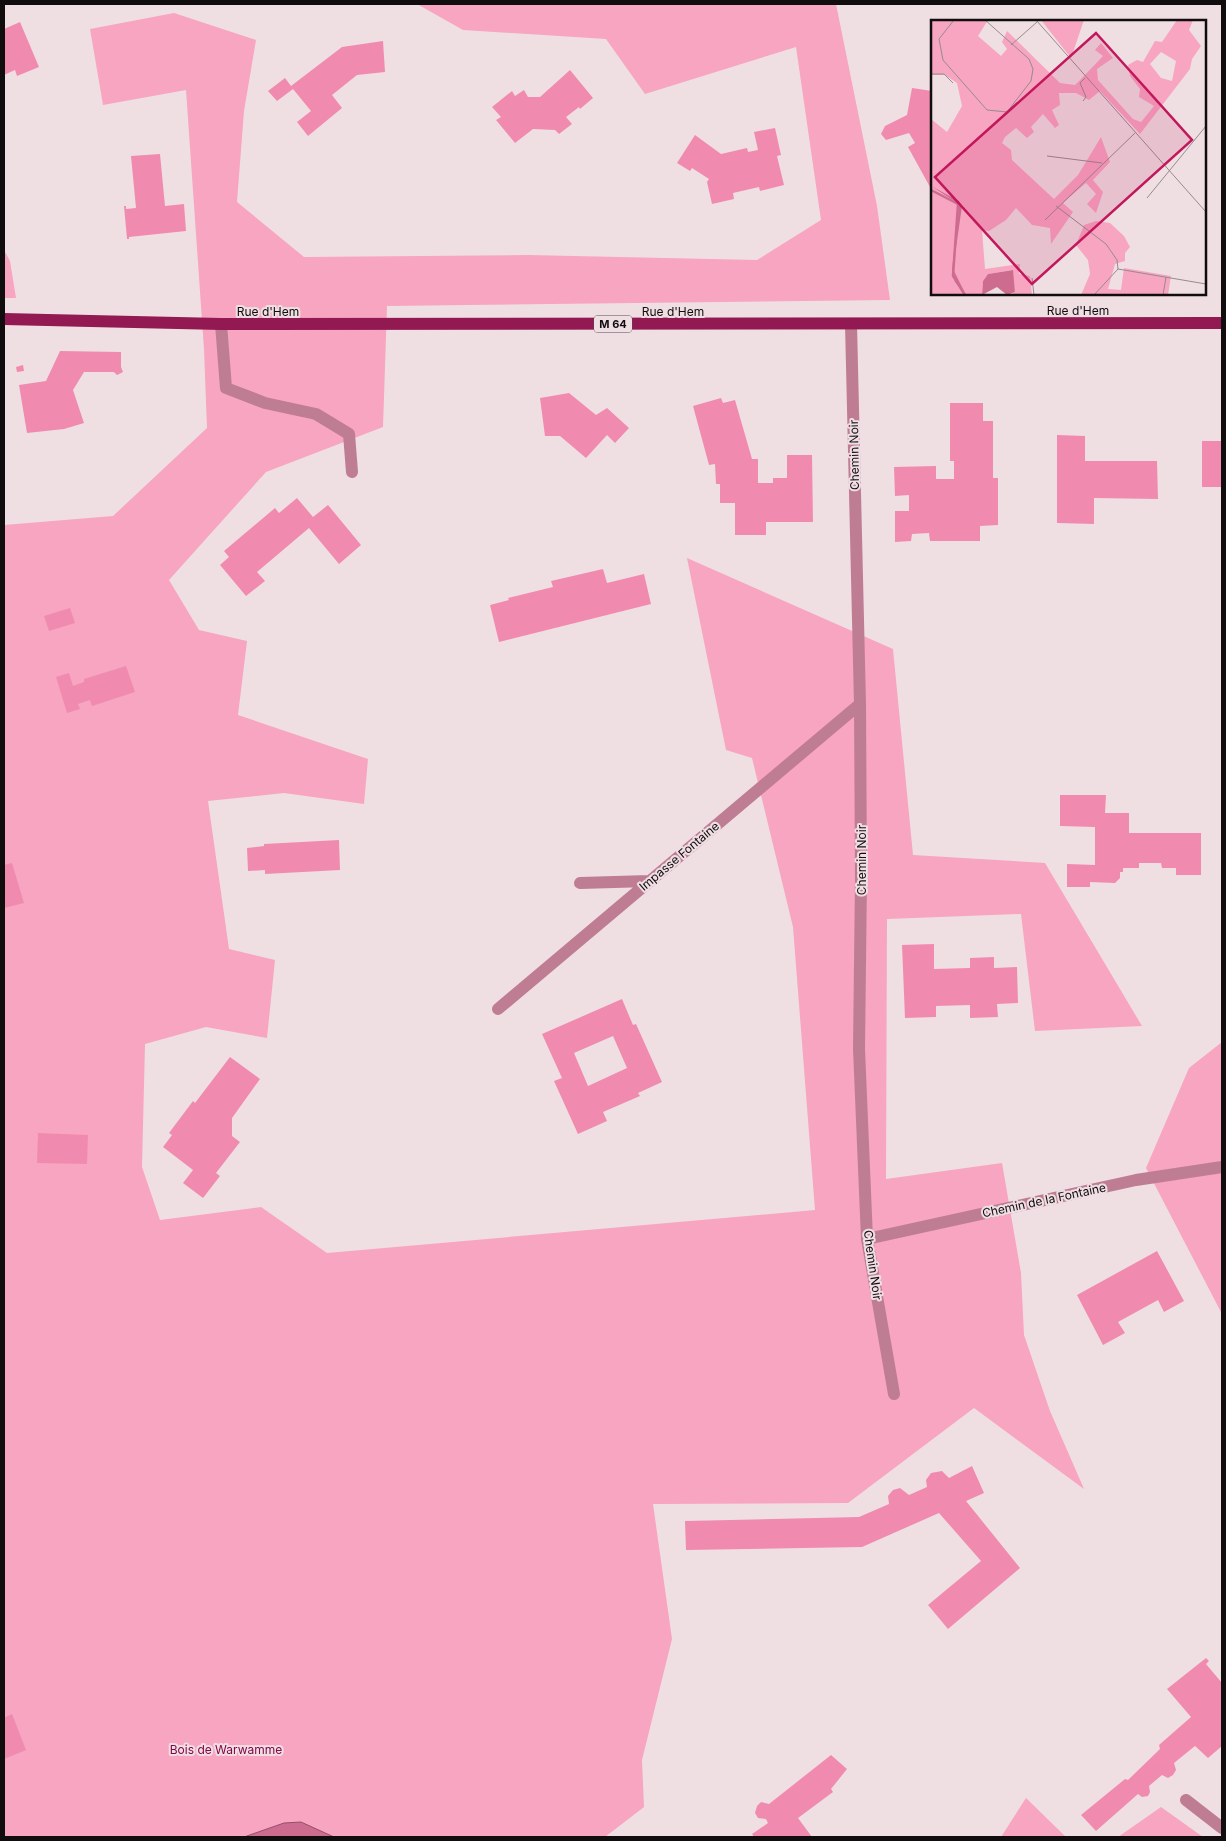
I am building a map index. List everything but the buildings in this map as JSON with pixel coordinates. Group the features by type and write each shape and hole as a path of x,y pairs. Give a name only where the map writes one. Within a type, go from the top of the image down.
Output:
{"main road":[{"name":"Rue d'Hem","path":"4,320 222,324 1222,323"}],"street":[{"path":"222,324 226,388 265,403 316,414 349,434 352,472"},
{"name":"Chemin Noir","path":"852,324 860,704 861,878 859,1049 868,1239 894,1394"},
{"name":"Impasse Fontaine","path":"498,1009 860,704"},
{"path":"580,883 649,881"},
{"name":"Chemin de la Fontaine","path":"868,1239 1136,1180 1222,1167"},
{"path":"1186,1800 1222,1828"}],"green space":[{"name":"Bois de Warwamme","path":"417,4 836,4 877,206 890,300 387,306 383,427 266,472 169,580 199,630 247,641 238,715 368,759 364,804 284,793 208,801 229,949 275,960 267,1038 206,1027 145,1044 142,1167 160,1220 261,1207 327,1253 815,1210 793,927 752,758 726,750 687,558 893,649 913,855 1045,863 1142,1026 1035,1031 1021,914 887,919 886,1179 1002,1163 1021,1273 1024,1335 1050,1411 1084,1489 974,1408 848,1503 653,1504 672,1639 642,1760 644,1807 605,1837 4,1837 4,525 113,516 207,428 204,349 186,90 103,105 90,29 174,13 256,40 244,111 237,202 304,257 528,255 757,260 821,220 796,47 645,94 606,39 463,30"},
{"path":"4,250 10,261 16,298 4,298"},
{"path":"1222,1042 1222,1314 1146,1168 1189,1068"},
{"path":"1026,1798 1066,1837 1001,1837"},
{"path":"1161,1807 1203,1837 1118,1837"}],"shaded area":[{"path":"301,1822 334,1837 244,1837 284,1823"}]}
